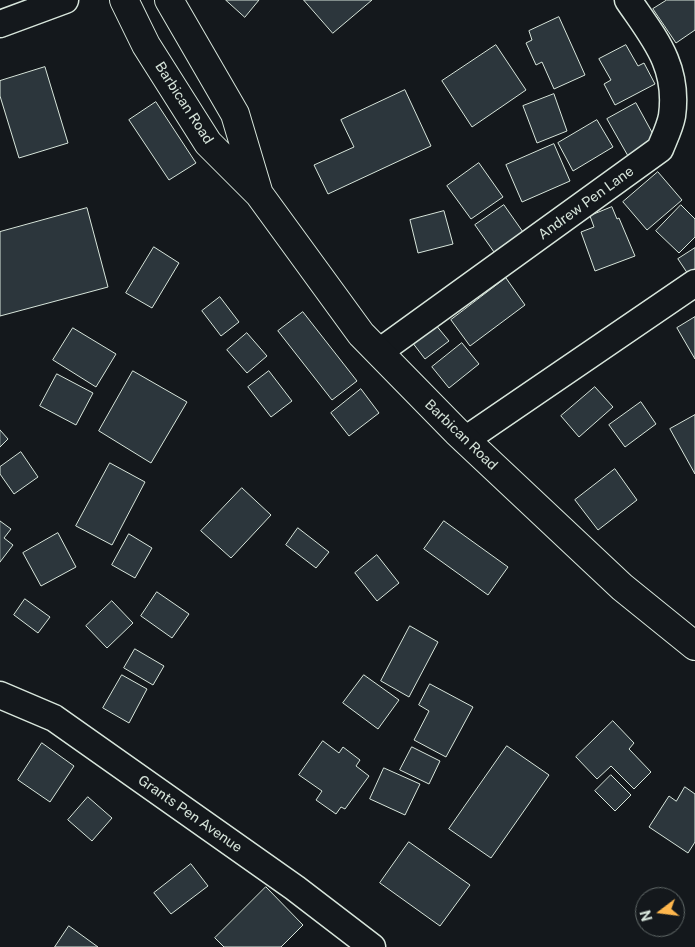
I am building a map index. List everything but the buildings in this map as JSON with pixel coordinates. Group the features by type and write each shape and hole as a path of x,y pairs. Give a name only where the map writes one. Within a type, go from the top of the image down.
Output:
{"main road":[{"name":"Barbican Road","path":"124,0 146,45 208,143 259,194 361,334 465,440 622,587 695,646"},
{"name":"Barbican Road","path":"169,0 235,114 259,194"}],"street":[{"path":"0,24 65,0"},
{"name":"Andrew Pen Lane","path":"379,352 660,149 672,117 673,84 662,51 628,0"},
{"path":"465,440 695,283"},
{"name":"Grants Pen Avenue","path":"0,695 54,718 295,888 372,947"}]}
